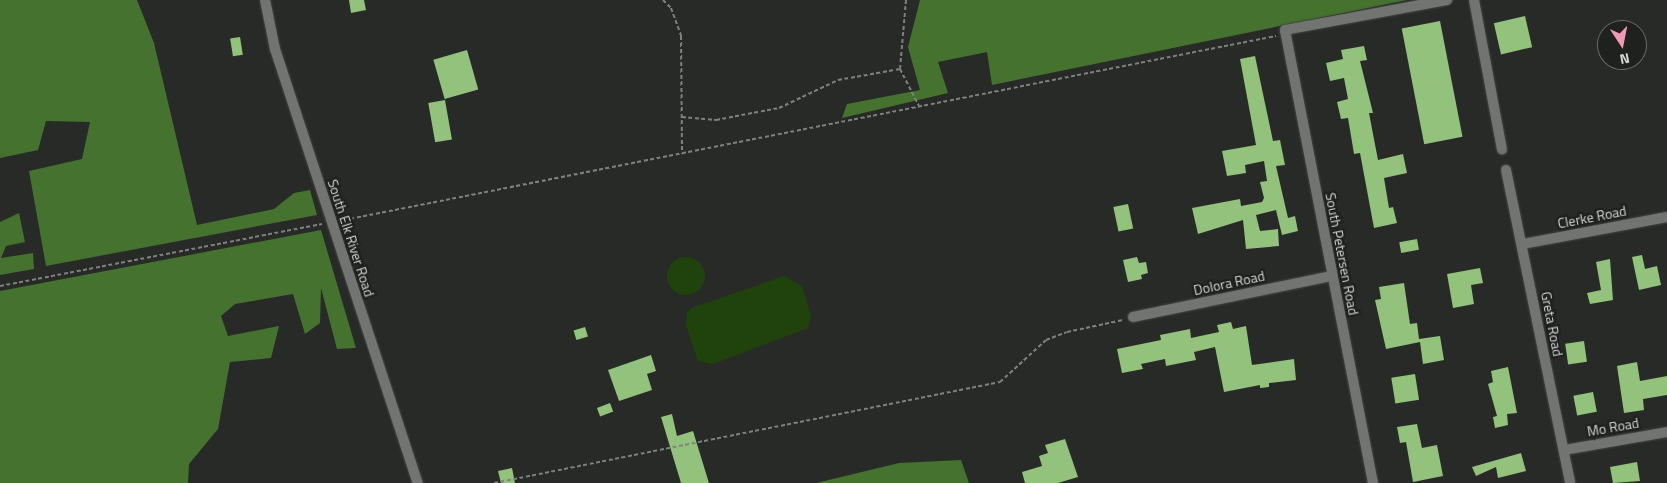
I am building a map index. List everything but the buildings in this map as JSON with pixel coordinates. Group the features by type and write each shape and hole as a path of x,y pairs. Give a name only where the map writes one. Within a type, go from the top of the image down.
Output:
{"street":[{"name":"South Elk River Road","path":"265,0 275,49 418,483"},
{"path":"1285,32 1447,0"},
{"path":"1474,0 1502,149"},
{"name":"South Petersen Road","path":"1285,32 1331,276 1373,483"},
{"name":"Greta Road","path":"1506,170 1570,483"},
{"name":"Clerke Road","path":"1522,244 1667,217"},
{"name":"Dolora Road","path":"1133,317 1331,276"},
{"name":"Mo Road","path":"1564,450 1667,432"}],"path":[{"path":"663,0 670,8 681,36 682,154"},
{"path":"906,0 900,68 920,108"},
{"path":"0,286 920,108 1285,32"},
{"path":"682,116 716,120 779,108 838,80 900,68"},
{"path":"494,483 1000,382 1046,340 1067,332 1133,317"}],"green space":[{"path":"0,0 137,0 154,43 197,225 274,209 294,193 310,190 317,215 46,266 29,171 82,159 90,122 46,121 38,150 0,158"},
{"path":"920,0 1407,0 992,85 987,52 938,62 948,93 842,118 847,104 920,90 908,47"},
{"path":"19,213 25,242 6,246 1,258 33,253 34,269 0,275 0,222"},
{"path":"321,230 356,348 337,349 321,288 320,323 305,334 293,294 235,304 221,316 228,336 279,326 271,358 230,362 218,429 189,464 188,483 0,483 0,291"},
{"path":"686,257 699,263 705,276 699,289 686,295 673,289 667,276 673,263"},
{"path":"784,276 802,286 811,316 808,328 713,364 698,361 686,325 687,313 691,308"},
{"path":"961,460 969,483 816,483 899,463"}]}
